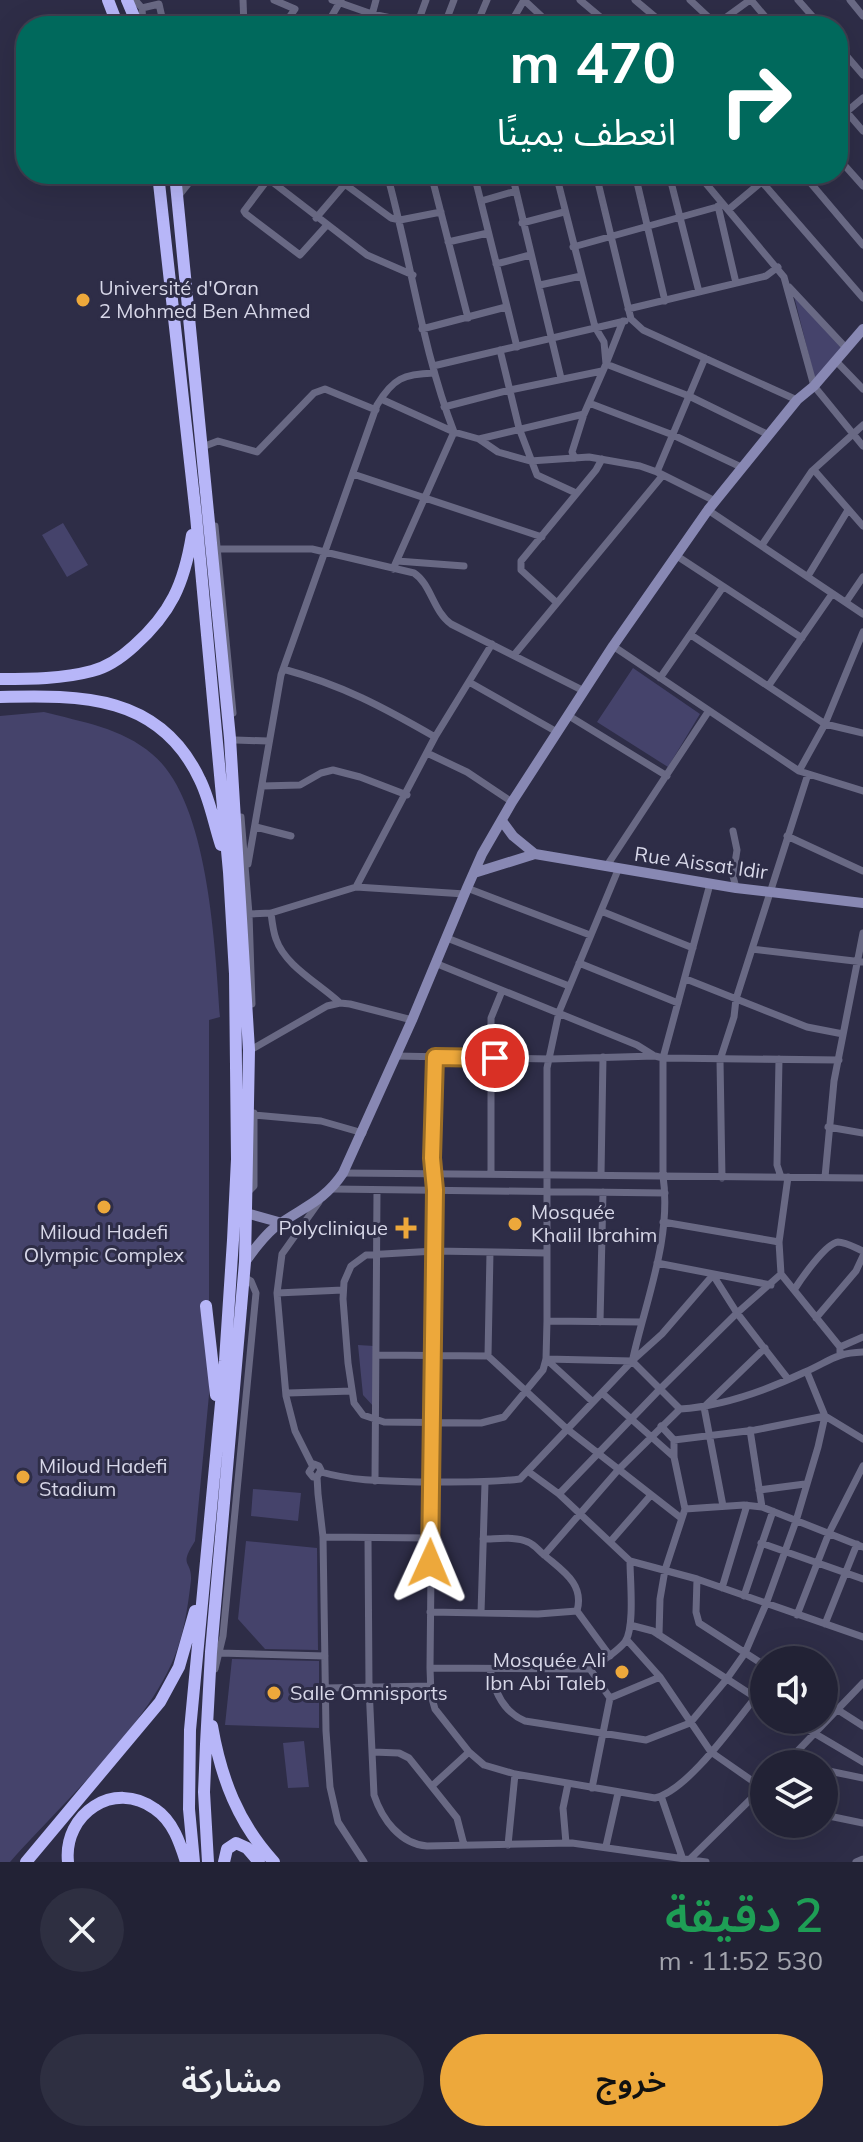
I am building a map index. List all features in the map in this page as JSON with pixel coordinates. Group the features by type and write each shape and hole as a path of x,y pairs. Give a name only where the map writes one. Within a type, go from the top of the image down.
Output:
{"highway":[{"path":"159,184 196,516 229,872 235,974 237,1159 225,1361 190,1730 189,1809 194,1862"},
{"path":"176,184 204,443 240,867 249,1050 245,1262 209,1694 204,1792 208,1862"},
{"path":"0,679 34,679 94,670 127,652 155,627 174,599 187,567 196,516"},
{"path":"0,697 62,695 93,699 127,710 158,727 180,747 201,780 229,872"},
{"path":"206,1306 215,1373 216,1457"},
{"path":"26,1862 142,1726 168,1690 183,1657 205,1573"},
{"path":"209,1694 220,1768 248,1831 274,1862"},
{"path":"68,1862 69,1839 82,1816 101,1802 127,1797 150,1806 167,1820 186,1862"},
{"path":"224,1862 227,1849 236,1843 247,1848 259,1862"}],"street":[{"path":"135,0 142,8 141,16"},
{"path":"142,8 170,0"},
{"path":"274,0 295,9 290,16"},
{"path":"372,14 376,0"},
{"path":"524,0 542,16"},
{"path":"535,9 542,0"},
{"path":"580,0 599,16"},
{"path":"635,0 654,16"},
{"path":"691,0 707,16"},
{"path":"728,16 750,0 764,16"},
{"path":"798,0 812,16"},
{"path":"850,0 863,16"},
{"path":"337,1 378,16"},
{"path":"159,4 162,16"},
{"path":"848,58 863,75"},
{"path":"848,114 863,131"},
{"path":"848,169 863,186"},
{"path":"177,201 185,184"},
{"path":"262,184 244,211 300,255 326,226"},
{"path":"278,184 326,226 374,260 413,275"},
{"path":"316,218 345,184 384,214 400,220 441,212"},
{"path":"390,184 413,275 422,329 454,432 395,565"},
{"path":"434,184 468,318"},
{"path":"477,184 517,347"},
{"path":"514,184 561,378"},
{"path":"558,184 595,327 604,342 604,368"},
{"path":"575,458 572,452 584,414 627,320 628,309 598,184"},
{"path":"638,184 665,301"},
{"path":"671,184 699,292"},
{"path":"706,184 778,267 787,285 814,386 863,446"},
{"path":"573,247 723,207 759,184"},
{"path":"764,184 863,298"},
{"path":"811,184 863,245"},
{"path":"481,201 516,191"},
{"path":"723,207 736,283"},
{"path":"522,223 564,212"},
{"path":"448,242 488,233"},
{"path":"496,264 530,255"},
{"path":"628,309 766,276 778,267"},
{"path":"540,285 581,276"},
{"path":"787,285 846,348"},
{"path":"422,329 506,307"},
{"path":"246,874 283,669 376,410 396,379 627,320 797,400"},
{"path":"245,1262 262,1239 323,1197 343,1173 474,873 512,802 613,646 741,467 797,400 814,386 863,329"},
{"path":"500,350 519,428 537,475 576,493"},
{"path":"514,655 660,474 705,358"},
{"path":"835,360 863,389"},
{"path":"444,407 604,368 689,396 769,435"},
{"path":"246,1194 254,1186 254,1048 249,914 218,549 204,443 218,441 257,452 310,397 325,389 376,410"},
{"path":"381,399 454,432 479,439 498,452 530,461 602,459 660,474 712,506 762,545 863,614"},
{"path":"589,403 673,435 741,467"},
{"path":"479,439 584,414"},
{"path":"762,545 814,470 863,425"},
{"path":"556,602 521,570 521,561 602,459"},
{"path":"814,470 863,526"},
{"path":"353,474 542,537"},
{"path":"808,576 848,510"},
{"path":"218,549 300,549 395,565 464,566"},
{"path":"677,556 802,638"},
{"path":"395,565 418,574 445,620 584,691"},
{"path":"846,602 863,577"},
{"path":"660,678 723,587"},
{"path":"769,685 832,594"},
{"path":"799,771 825,724 863,632"},
{"path":"691,635 825,724 863,733"},
{"path":"356,887 435,737 492,644"},
{"path":"613,646 799,771 863,791"},
{"path":"283,669 333,683 360,695 435,737"},
{"path":"469,682 557,732"},
{"path":"606,868 708,712"},
{"path":"569,716 667,776"},
{"path":"235,740 268,741"},
{"path":"427,753 467,772 512,802"},
{"path":"262,786 300,785 333,770 407,795"},
{"path":"722,1178 720,1060 734,1017 736,999 808,774"},
{"path":"502,821 513,836 535,854"},
{"path":"256,827 291,836"},
{"path":"733,831 737,850 733,876 736,888"},
{"path":"787,836 863,871"},
{"path":"474,873 535,854"},
{"name":"Rue Aissat Idir","path":"535,854 736,888 863,903"},
{"path":"546,1253 435,1251 366,1255 351,1266 343,1290 348,1363 352,1391 363,1415 384,1422 481,1423 504,1417 543,1370 546,1359 546,1253 550,1192 549,1059 558,1015 618,870"},
{"path":"632,1361 657,1263 663,1222 665,1193 659,1057 686,979 710,884"},
{"path":"249,914 271,913 356,887 466,891 590,935"},
{"path":"601,911 693,948"},
{"path":"271,913 276,941 284,952 340,1003"},
{"path":"825,1177 828,1127 863,933"},
{"path":"447,938 569,986"},
{"path":"752,949 860,962"},
{"path":"435,963 637,1045 659,1057"},
{"path":"579,963 678,1003"},
{"path":"686,979 807,1027 843,1034"},
{"path":"491,1174 491,1018 502,991"},
{"path":"254,1048 327,1006 340,1003 412,1020"},
{"path":"396,1056 839,1060"},
{"path":"435,1057 430,1538 430,1668 435,1709 469,1752 484,1765 515,1774 618,1793 661,1796 675,1789 711,1752 750,1704"},
{"path":"601,1175 603,1057"},
{"path":"779,1059 777,1165 784,1177 779,1242 781,1274 840,1350 863,1352"},
{"path":"254,1115 321,1121 363,1133"},
{"path":"828,1127 863,1133"},
{"path":"343,1173 863,1178"},
{"path":"415,1173 415,1191"},
{"path":"332,1189 665,1193"},
{"path":"375,1481 377,1191"},
{"path":"600,1322 603,1192"},
{"path":"323,1197 282,1254 277,1293 286,1396 295,1431 312,1465 310,1474 375,1481 485,1483 520,1479 632,1361 662,1334 713,1275"},
{"path":"246,1213 282,1223 293,1235"},
{"path":"663,1222 779,1242"},
{"path":"794,1290 827,1248 835,1243 863,1254 856,1271 816,1318"},
{"path":"488,1356 490,1252"},
{"path":"657,1263 771,1285"},
{"path":"559,1494 661,1388 781,1274"},
{"path":"713,1275 737,1313 788,1379"},
{"path":"209,1694 223,1636 256,1293 251,1281 244,1276"},
{"path":"277,1293 343,1290"},
{"path":"547,1321 641,1322"},
{"path":"544,1555 619,1469 680,1409 704,1407 748,1396 807,1372 863,1337"},
{"path":"704,1407 765,1348"},
{"path":"376,1355 488,1356 567,1429 681,1518"},
{"path":"546,1359 632,1361 680,1409"},
{"path":"546,1359 593,1402"},
{"path":"490,1669 494,1690 502,1703 520,1719 557,1728 646,1740 690,1723 745,1653 796,1521 825,1416 807,1372"},
{"path":"288,1393 352,1391"},
{"path":"602,1393 674,1457"},
{"path":"704,1407 723,1506"},
{"path":"674,1440 825,1416 863,1439"},
{"path":"659,1635 665,1570 685,1509 674,1457 674,1440 661,1426"},
{"path":"750,1430 762,1507"},
{"path":"797,1615 829,1533 863,1466"},
{"path":"529,1472 559,1494 630,1561 697,1579 863,1637"},
{"path":"319,1474 326,1731 333,1806 346,1836 364,1862"},
{"path":"481,1613 485,1483"},
{"path":"759,1490 805,1484"},
{"path":"610,1542 651,1495"},
{"path":"722,1588 747,1505"},
{"path":"685,1509 762,1507 860,1545 825,1624"},
{"path":"744,1596 773,1511"},
{"path":"323,1537 430,1538"},
{"path":"368,1538 369,1687 375,1800 400,1837 417,1846 566,1843 606,1846 706,1862"},
{"path":"483,1539 524,1540 566,1571 575,1584 577,1611"},
{"path":"761,1543 863,1579"},
{"path":"430,1668 590,1669 627,1640 630,1625 630,1561"},
{"path":"697,1579 696,1612 699,1623 750,1656"},
{"path":"430,1612 558,1614 577,1611"},
{"path":"577,1611 610,1656"},
{"path":"630,1625 659,1635 750,1695"},
{"path":"627,1640 660,1677 711,1752 750,1778"},
{"path":"219,1653 325,1656"},
{"path":"590,1669 610,1698 592,1788"},
{"path":"610,1698 660,1677"},
{"path":"863,1683 838,1709 863,1726"},
{"path":"325,1688 431,1686"},
{"path":"799,1750 813,1734"},
{"path":"816,1734 863,1762"},
{"path":"373,1752 406,1755 457,1818 464,1845"},
{"path":"432,1786 469,1752"},
{"path":"850,1775 854,1757"},
{"path":"508,1845 515,1774"},
{"path":"838,1774 863,1778"},
{"path":"566,1843 563,1808 568,1784"},
{"path":"606,1846 618,1793"},
{"path":"661,1796 687,1859"},
{"path":"687,1859 750,1799"},
{"path":"838,1818 863,1823"},
{"path":"856,1862 863,1859"}],"shaded area":[{"path":"793,292 842,347 815,380"},
{"path":"63,523 88,565 67,577 42,535"},
{"path":"633,668 700,714 668,767 597,722"},
{"name":"Miloud Hadefi Olympic Complex","path":"44,712 115,732 152,754 171,776 186,805 197,839 206,877 220,1017 209,1020 209,1395 195,1541 187,1560 191,1573 190,1590 174,1658 144,1710 104,1761 10,1862 0,1862 0,716"},
{"path":"358,1345 374,1346 374,1407 363,1395"},
{"path":"253,1489 301,1493 298,1521 251,1516"},
{"path":"246,1541 317,1548 318,1650 265,1649 238,1619"},
{"name":"Salle Omnisports","path":"232,1659 319,1661 319,1728 225,1725"},
{"path":"304,1741 309,1787 288,1788 283,1743"}],"place":[{"name":"Université d'Oran 2 Mohmed Ben Ahmed","path":"83,300"},
{"name":"Miloud Hadefi Olympic Complex","path":"104,1207"},
{"name":"Mosquée Khalil Ibrahim","path":"515,1224"},
{"name":"Polyclinique","path":"406,1228"},
{"name":"Miloud Hadefi Stadium","path":"23,1477"},
{"name":"Mosquée Ali Ibn Abi Taleb","path":"622,1672"},
{"name":"Salle Omnisports","path":"274,1693"}],"route":[{"path":"430,1563 435,1057 495,1058"}]}
